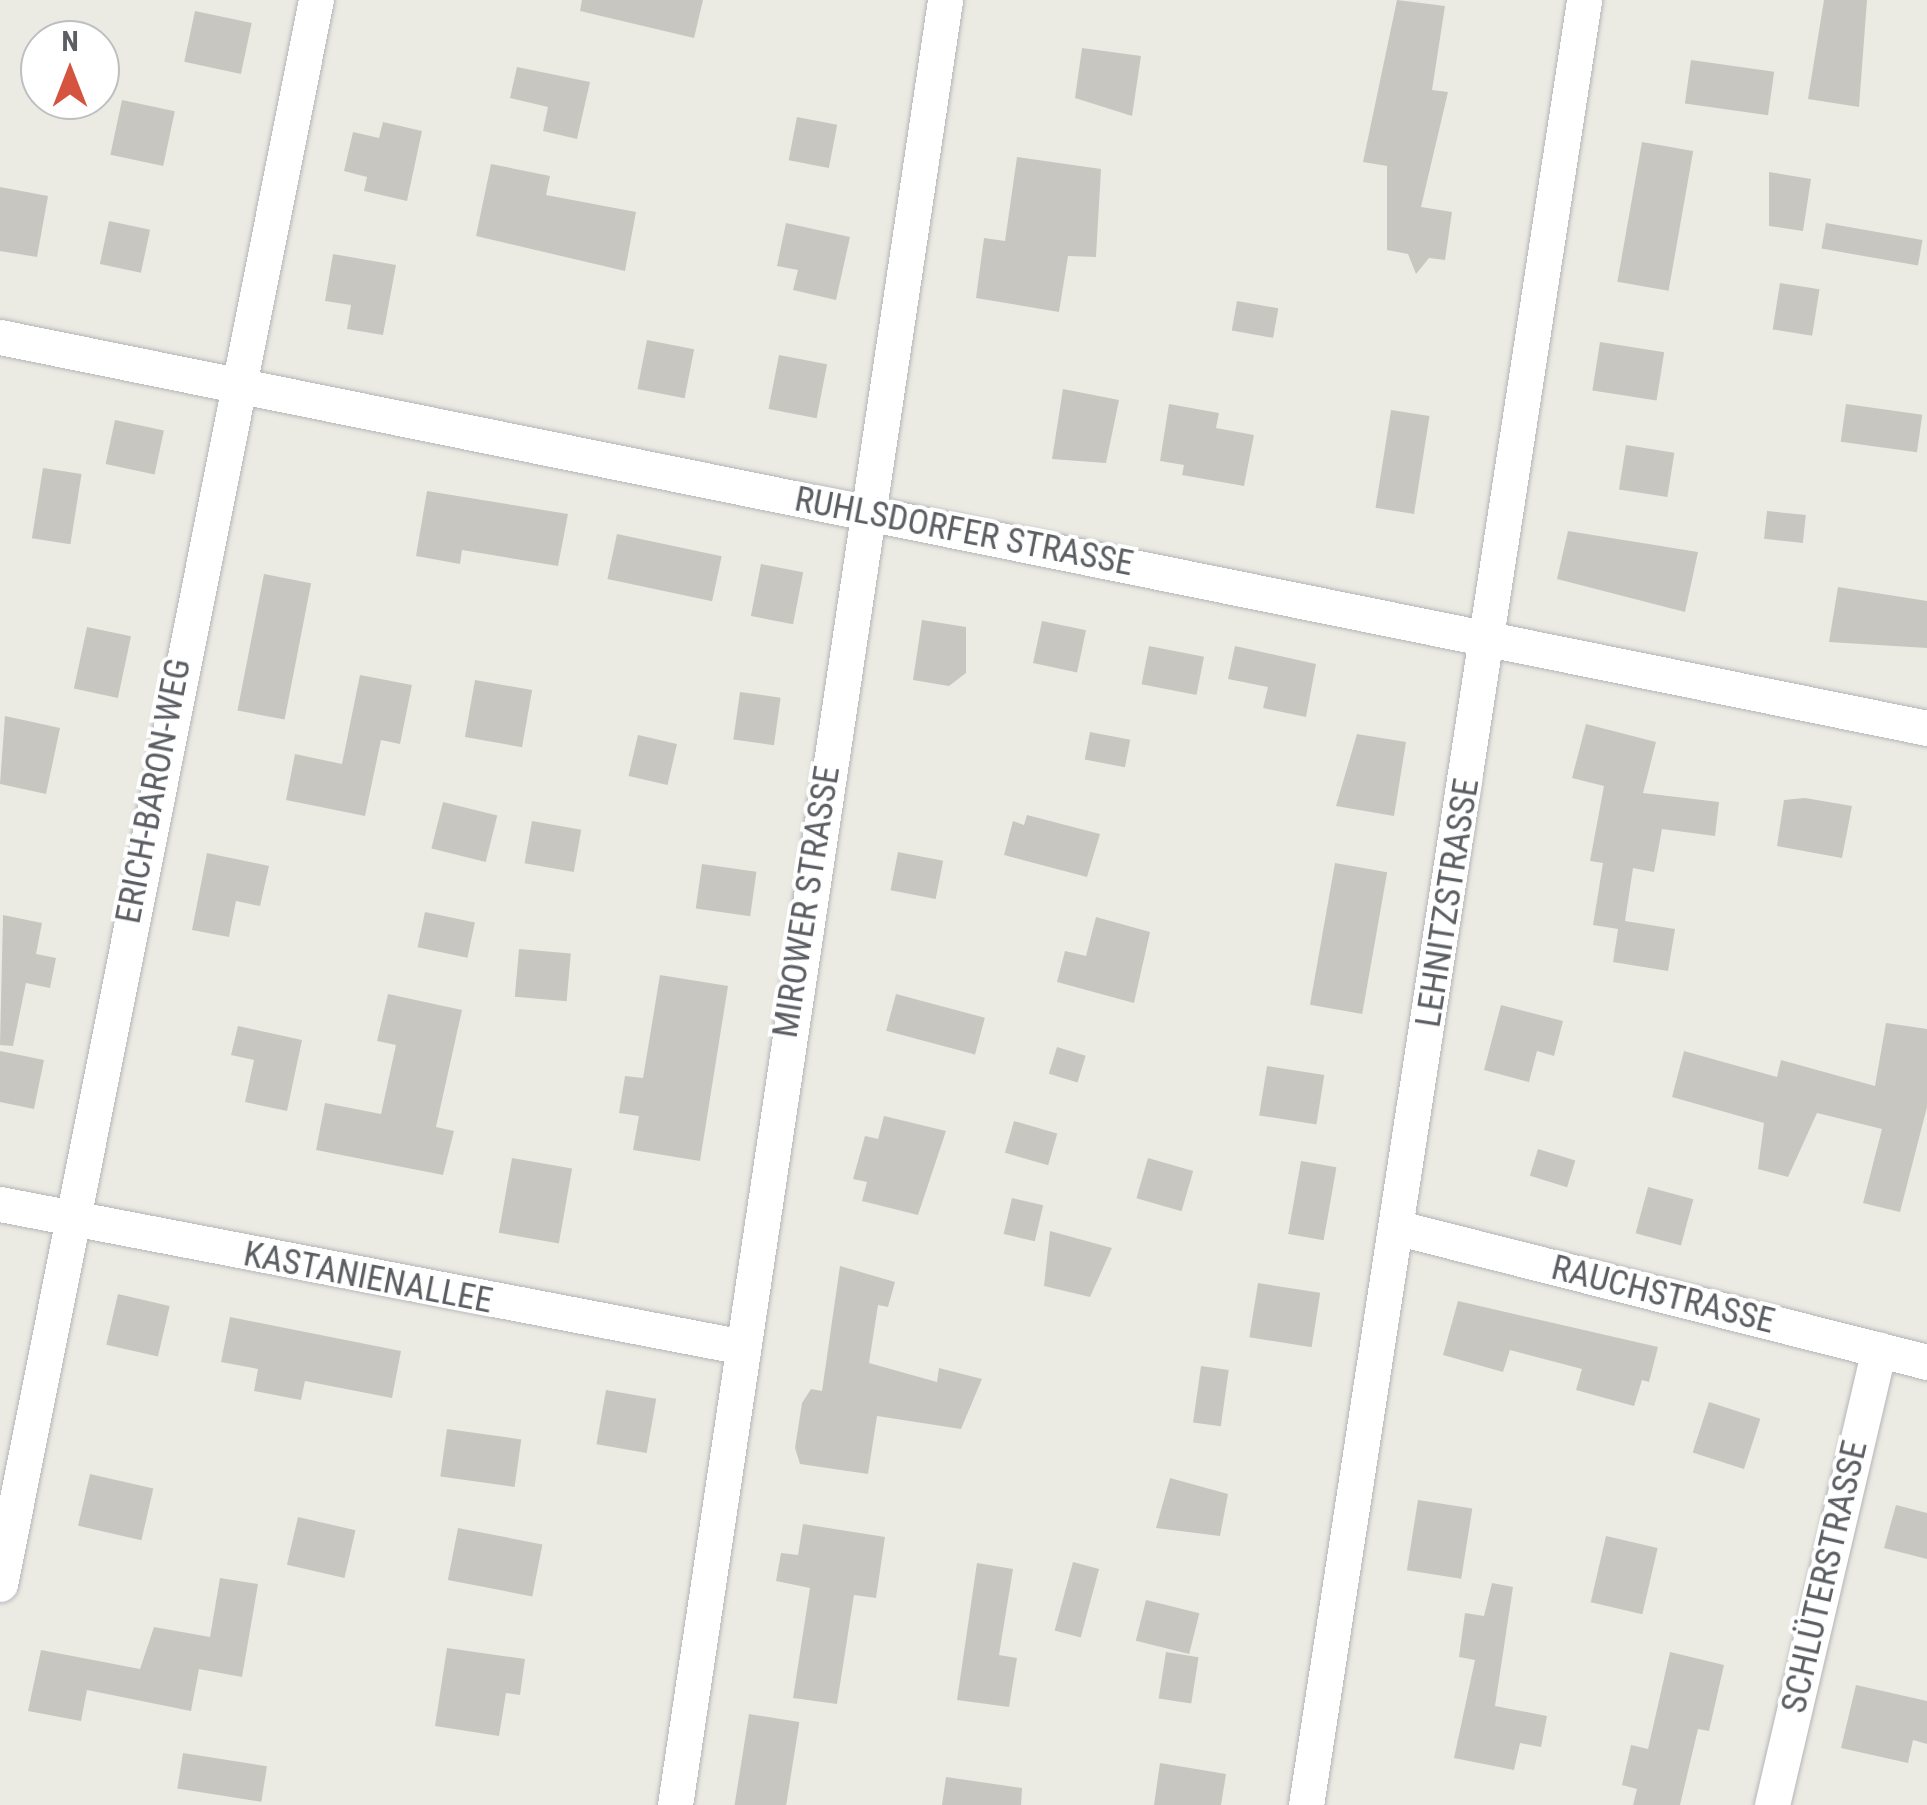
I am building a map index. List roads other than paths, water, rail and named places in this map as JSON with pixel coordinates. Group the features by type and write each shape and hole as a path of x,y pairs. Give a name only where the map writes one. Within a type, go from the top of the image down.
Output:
{"street":[{"name":"ERICH-BARON-WEG","path":"0,1584 316,0"},
{"name":"MIROWER STRASSE","path":"675,1805 738,1346 945,0"},
{"name":"LEHNITZSTRASSE","path":"1306,1805 1398,1228 1584,0"},
{"name":"RUHLSDORFER STRASSE","path":"0,336 1927,728"},
{"name":"KASTANIENALLEE","path":"0,1204 738,1346"},
{"name":"RAUCHSTRASSE","path":"1398,1228 1927,1362"},
{"name":"SCHLÜTERSTRASSE","path":"1772,1805 1879,1349"}]}
